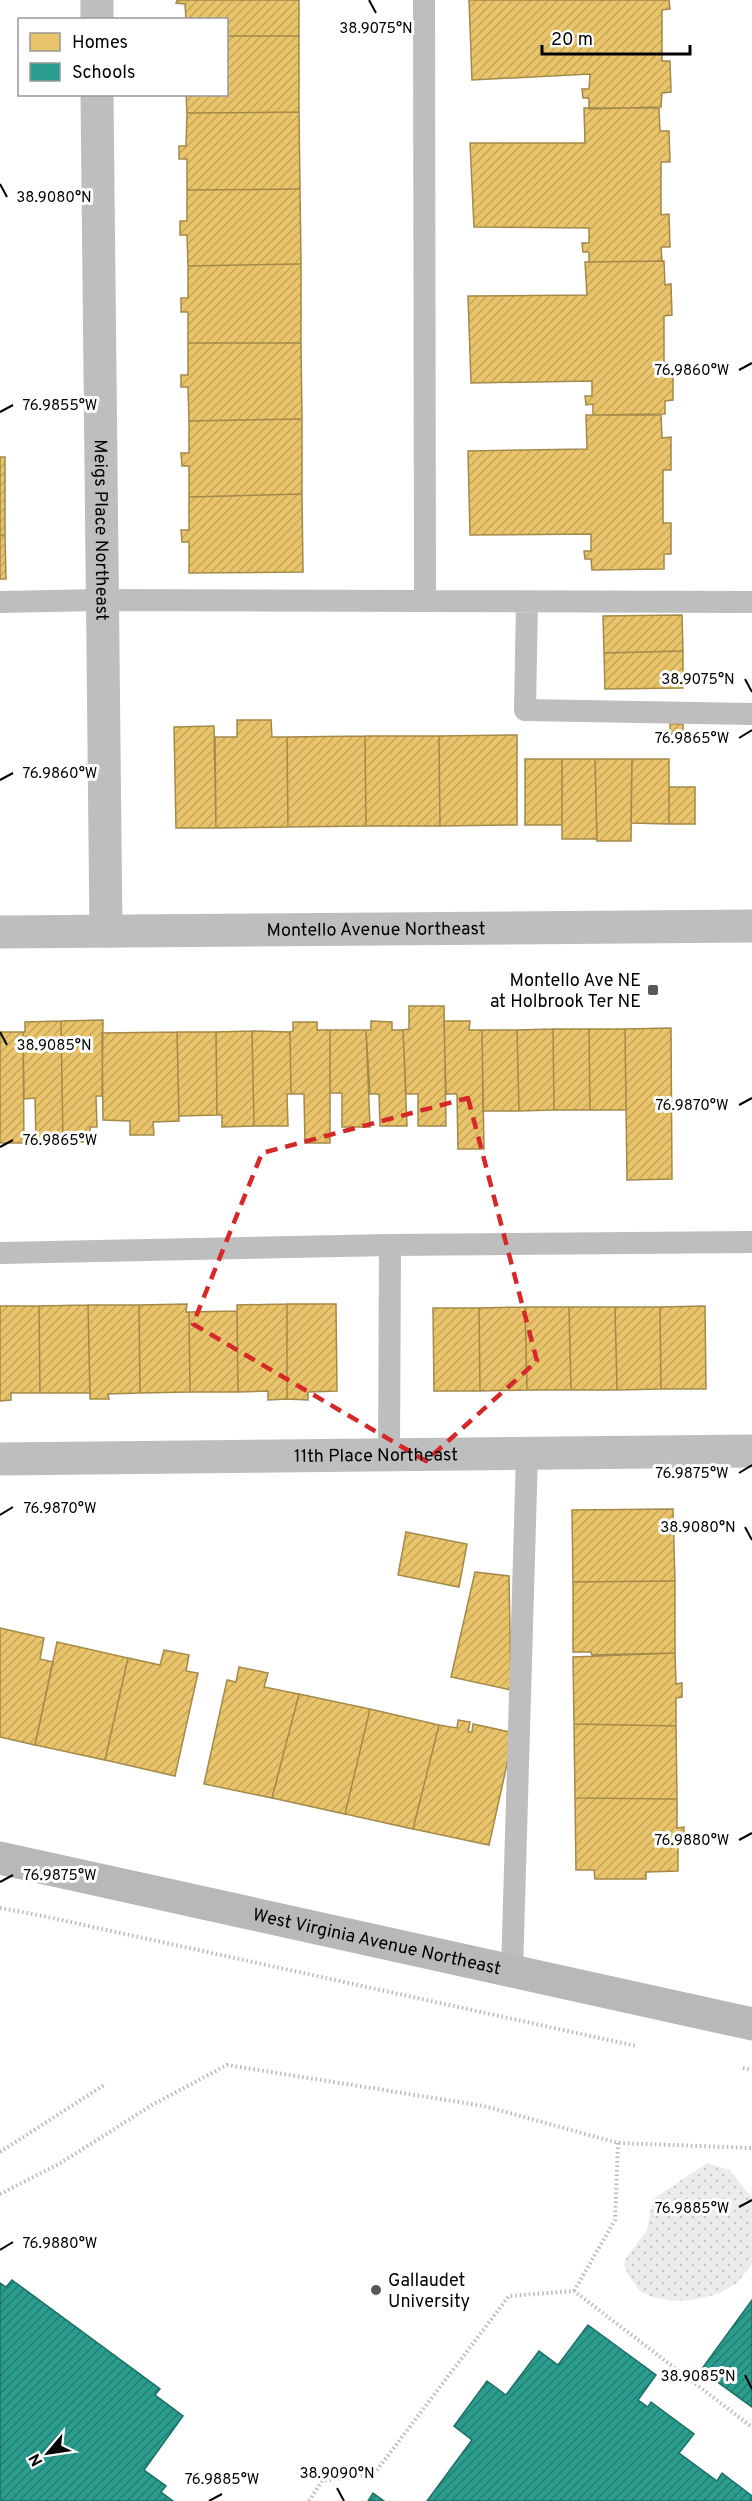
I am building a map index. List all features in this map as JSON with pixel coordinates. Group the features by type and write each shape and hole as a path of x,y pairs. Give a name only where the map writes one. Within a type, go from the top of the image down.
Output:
{"street":[{"path":"97,0 97,18"},
{"name":"Meigs Place Northeast","path":"98,96 101,600 106,931"},
{"name":"Montello Avenue Northeast","path":"0,932 752,926"},
{"name":"11th Place Northeast","path":"0,1459 752,1451"},
{"name":"West Virginia Avenue Northeast","path":"0,1860 752,2024"}],"lane":[{"path":"424,0 425,601"},
{"path":"0,603 101,600 752,602"},
{"path":"527,602 525,710 752,714"},
{"path":"0,1253 390,1245 752,1242"},
{"path":"389,1456 390,1245"},
{"path":"512,1972 527,1454"}],"path":[{"path":"0,1908 638,2046"},
{"path":"0,2194 59,2164 152,2105 227,2065 484,2106 618,2143 752,2148"},
{"path":"741,2068 752,2070"},
{"path":"0,2152 104,2085"},
{"path":"574,2291 615,2220 618,2143"},
{"path":"309,2501 322,2481 374,2474 509,2296 574,2291 752,2427"}],"highlighted area":[{"path":"468,1098 537,1361 426,1461 193,1324 262,1153"}],"shaded area":[{"path":"707,2163 730,2170 752,2198 752,2264 737,2283 718,2294 692,2300 674,2301 655,2298 641,2292 628,2275 624,2264 647,2230 653,2199"}],"building: Homes":[{"path":"177,0 299,0 299,36 228,36 228,18 186,18 185,4 176,3"},
{"path":"469,0 669,0 670,9 662,10 662,61 670,61 671,92 662,93 661,107 589,109 589,98 583,98 582,89 589,89 590,74 472,80"},
{"path":"228,36 299,36 299,112 187,113 186,96 228,96"},
{"path":"584,108 659,108 660,131 669,131 670,162 661,162 661,215 669,214 670,247 661,247 662,261 589,262 589,252 583,252 582,243 589,243 589,228 474,227 470,143 585,143"},
{"path":"299,112 300,189 187,190 187,159 179,159 179,146 186,146 187,113"},
{"path":"300,189 301,264 188,266 187,235 180,235 180,221 187,221 187,190"},
{"path":"664,261 665,285 671,284 672,315 664,316 664,370 673,370 673,400 665,401 665,414 593,415 593,404 586,405 585,396 592,396 592,381 471,383 468,296 587,295 585,262"},
{"path":"301,264 301,343 188,343 188,312 181,312 181,298 188,298 188,266"},
{"path":"188,343 301,343 302,419 189,421 188,387 181,387 181,375 188,375"},
{"path":"586,415 661,415 662,438 671,437 671,470 663,470 663,523 671,523 671,554 664,554 664,569 592,570 591,559 585,559 584,551 591,551 591,534 470,535 468,451 587,449"},
{"path":"302,419 302,494 189,497 189,466 182,466 181,453 189,453 189,421"},
{"path":"0,457 5,457 5,535 0,535"},
{"path":"302,494 303,572 189,573 189,542 182,542 181,530 189,530 189,497"},
{"path":"0,535 5,535 6,579 0,579"},
{"path":"682,615 683,651 604,653 603,616"},
{"path":"683,651 683,688 605,689 604,653"},
{"path":"237,720 271,720 272,737 287,737 288,827 216,828 215,737 237,737"},
{"path":"670,724 683,724 683,734 670,734"},
{"path":"214,726 216,828 176,828 174,727"},
{"path":"517,735 517,825 440,826 439,736"},
{"path":"365,736 439,736 440,826 366,826"},
{"path":"365,736 366,826 288,827 287,737"},
{"path":"525,759 562,759 562,825 525,825"},
{"path":"562,759 595,759 597,839 562,839"},
{"path":"595,759 632,759 631,841 597,841"},
{"path":"632,759 669,759 669,824 631,823"},
{"path":"669,787 695,787 695,824 669,824"},
{"path":"409,1006 444,1006 446,1126 418,1126 418,1094 406,1094 403,1030 409,1029"},
{"path":"103,1020 102,1096 96,1096 97,1127 90,1127 90,1142 63,1142 61,1021"},
{"path":"61,1021 63,1142 36,1142 35,1098 24,1099 23,1032 25,1032 25,1022"},
{"path":"371,1021 392,1022 392,1030 403,1030 407,1126 380,1126 379,1094 370,1094 366,1030 371,1030"},
{"path":"444,1021 470,1021 469,1030 482,1030 484,1149 458,1149 457,1094 446,1094"},
{"path":"293,1022 317,1022 317,1030 330,1030 330,1143 305,1143 304,1094 291,1094 290,1032 293,1031"},
{"path":"671,1028 672,1179 627,1180 625,1029"},
{"path":"553,1029 589,1029 590,1110 554,1110"},
{"path":"553,1029 554,1110 519,1111 517,1030"},
{"path":"589,1029 625,1029 626,1110 590,1110"},
{"path":"330,1030 366,1030 370,1127 342,1127 342,1093 330,1093"},
{"path":"482,1030 517,1030 519,1111 483,1111"},
{"path":"252,1031 290,1032 291,1094 287,1094 288,1126 254,1126"},
{"path":"252,1031 254,1126 222,1127 222,1115 217,1115 216,1032"},
{"path":"0,1032 23,1032 24,1143 0,1143"},
{"path":"177,1032 216,1032 217,1115 179,1116"},
{"path":"177,1032 179,1121 153,1122 154,1135 130,1135 130,1121 103,1120 102,1033"},
{"path":"187,1304 190,1392 140,1393 139,1305"},
{"path":"287,1304 336,1304 337,1391 308,1392 308,1400 287,1399"},
{"path":"287,1304 287,1399 268,1400 268,1391 238,1392 237,1305"},
{"path":"88,1305 139,1305 140,1393 108,1394 109,1399 90,1399"},
{"path":"88,1305 90,1393 40,1393 39,1306"},
{"path":"0,1306 39,1306 40,1393 11,1393 11,1400 0,1401"},
{"path":"705,1306 706,1389 661,1389 660,1307"},
{"path":"525,1307 569,1307 571,1390 527,1390"},
{"path":"525,1307 527,1390 480,1391 479,1308"},
{"path":"569,1307 615,1307 617,1390 571,1390"},
{"path":"615,1307 660,1307 661,1389 617,1390"},
{"path":"433,1308 479,1308 480,1391 434,1391"},
{"path":"237,1311 238,1392 190,1392 189,1312"},
{"path":"673,1509 675,1581 573,1582 572,1510"},
{"path":"406,1532 467,1544 459,1587 398,1575"},
{"path":"475,1572 509,1576 511,1690 451,1677"},
{"path":"675,1581 675,1653 592,1655 591,1652 573,1652 573,1582"},
{"path":"0,1628 44,1638 40,1659 53,1662 35,1745 0,1737"},
{"path":"57,1642 128,1658 105,1760 35,1745"},
{"path":"164,1650 189,1655 186,1671 198,1673 175,1776 105,1760 128,1658 160,1665"},
{"path":"675,1653 676,1684 682,1683 682,1697 676,1698 676,1726 574,1724 573,1657"},
{"path":"239,1667 268,1673 264,1687 299,1694 272,1798 204,1784 227,1680 236,1682"},
{"path":"299,1694 370,1709 345,1814 272,1798"},
{"path":"370,1709 439,1725 413,1829 345,1814"},
{"path":"458,1720 470,1722 468,1732 472,1732 473,1724 514,1733 489,1845 413,1829 439,1725 457,1728"},
{"path":"574,1724 676,1726 677,1799 575,1798"},
{"path":"575,1798 677,1799 677,1828 684,1827 684,1841 678,1841 678,1871 646,1872 646,1879 595,1879 594,1870 576,1870"}],"building: Schools":[{"path":"12,2280 160,2389 155,2395 183,2416 144,2470 166,2486 161,2492 173,2501 0,2501 0,2283 6,2287"},
{"path":"752,2300 752,2407 701,2370"},
{"path":"588,2325 656,2375 638,2400 648,2407 651,2402 694,2434 679,2453 717,2481 722,2473 752,2496 752,2501 427,2501 472,2440 454,2426 487,2381 506,2395 539,2351 558,2365"},
{"path":"373,2493 384,2501 368,2501"}],"place":[{"name":"Montello Ave NE at Holbrook Ter NE","path":"653,990"},
{"name":"Gallaudet University","path":"376,2290"}]}
